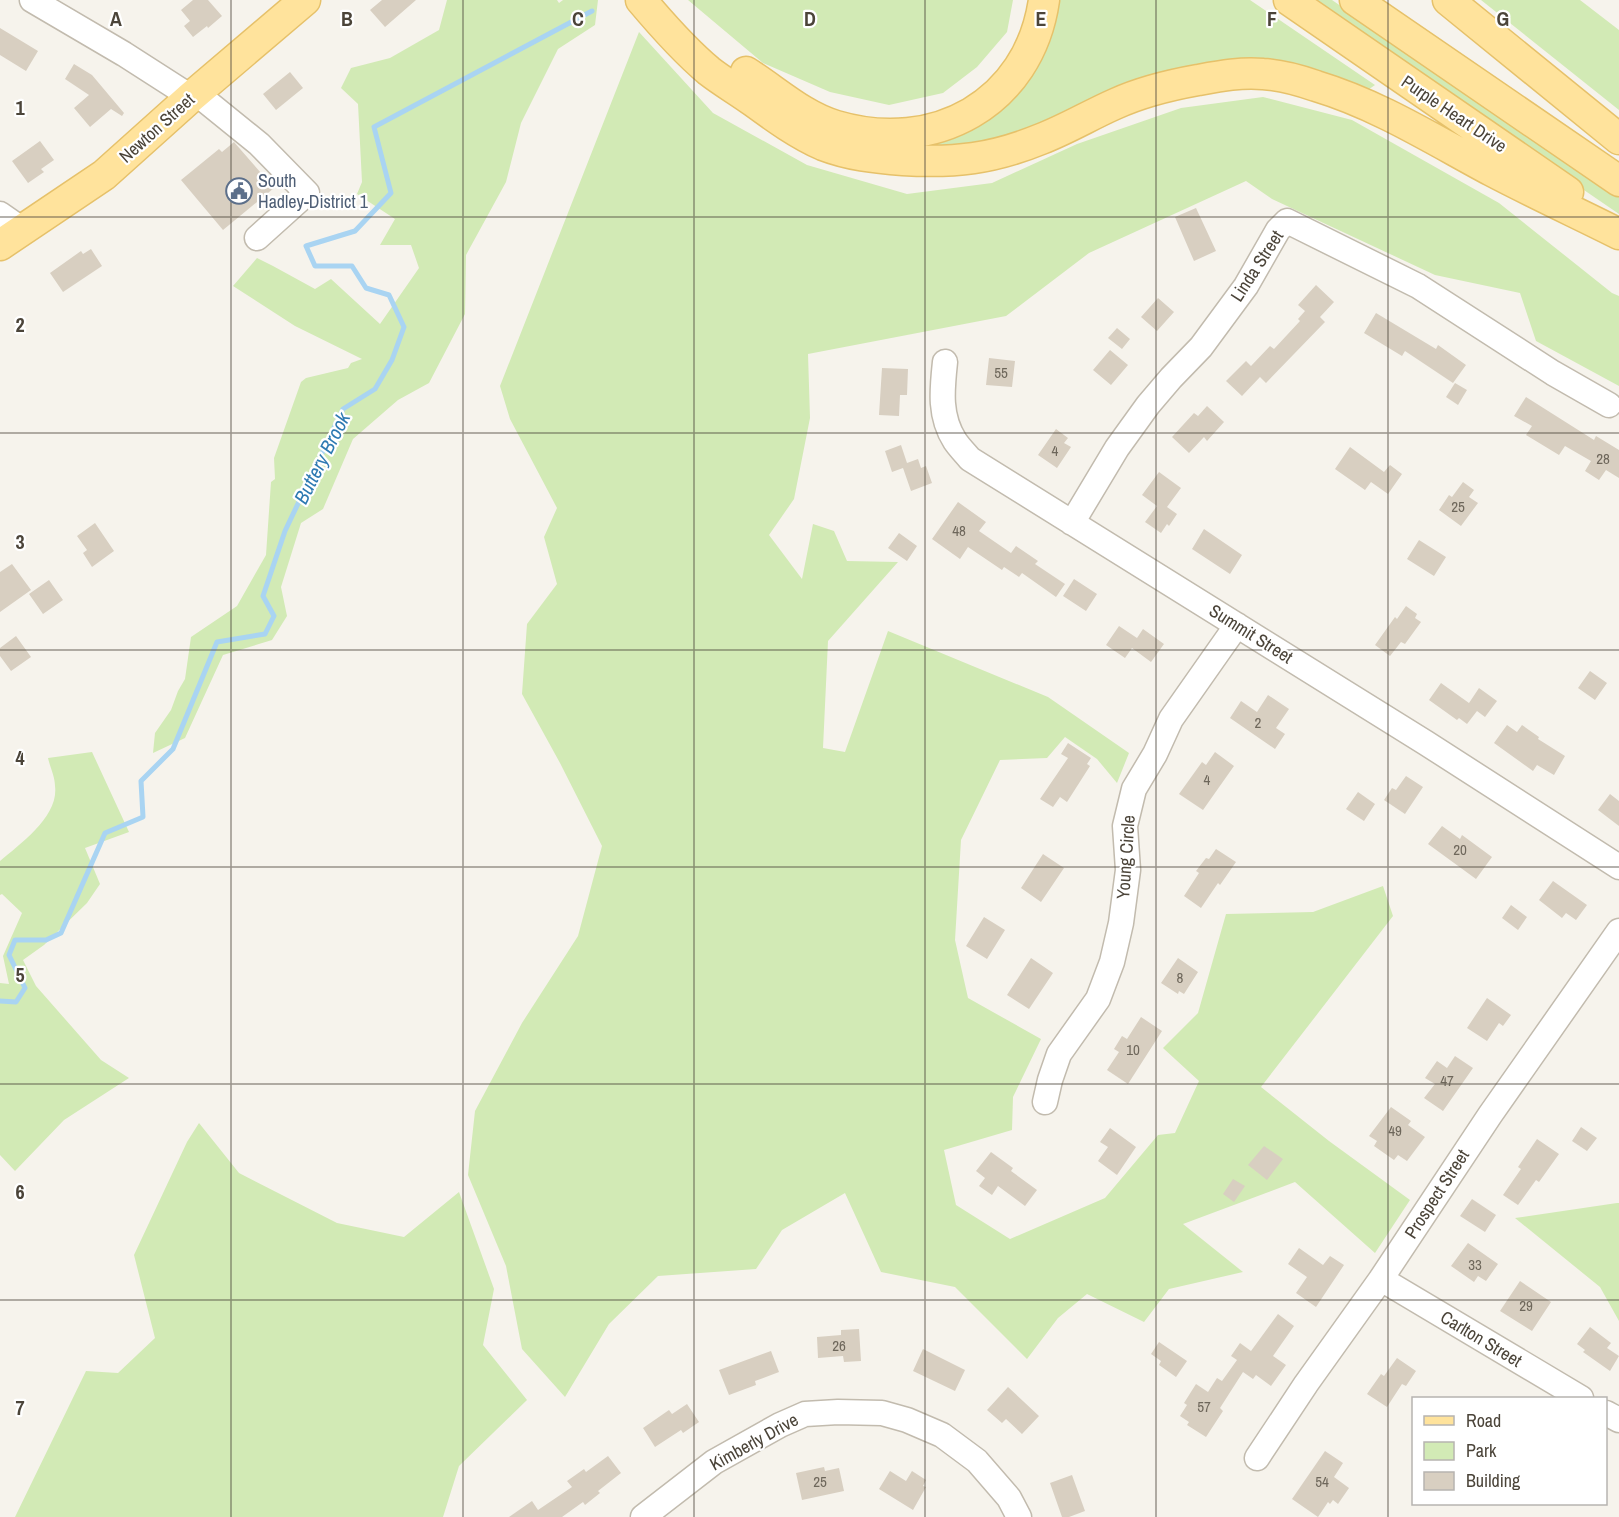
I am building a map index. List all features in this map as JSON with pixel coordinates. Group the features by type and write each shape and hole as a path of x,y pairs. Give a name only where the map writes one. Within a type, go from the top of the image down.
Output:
{"main road":[{"name":"Newton Street","path":"8,230 104,175 305,0"},
{"path":"641,0 685,48 723,81 808,138 854,155 925,161 959,161 983,157 1041,140 1113,104 1149,91 1232,74 1264,74 1286,77 1340,93 1369,105 1503,177 1619,234"},
{"path":"668,0 715,50 808,114 841,127 893,134 923,132 942,126 968,114 1000,91 1014,75 1031,46 1044,0"},
{"name":"Purple Heart Drive","path":"1289,0 1619,228"},
{"name":"Purple Heart Drive","path":"1355,0 1619,181"},
{"path":"1448,0 1619,139"}],"street":[{"path":"32,0 194,95 259,144 307,193 257,238"},
{"name":"Linda Street","path":"1072,523 1117,448 1171,378 1201,346 1246,286 1278,230 1287,221 1418,286 1552,373 1609,405"},
{"name":"Summit Street","path":"945,362 942,398 945,419 955,440 970,459 1619,867"},
{"name":"Young Circle","path":"1045,1102 1059,1054 1098,999 1112,962 1128,870 1125,826 1134,789 1155,754 1171,719 1237,625"},
{"name":"Prospect Street","path":"1257,1458 1289,1408 1381,1280 1490,1115 1619,931"},
{"name":"Carlton Street","path":"1381,1280 1579,1397"},
{"name":"Kimberly Drive","path":"643,1517 714,1462 780,1425 805,1414 838,1412 882,1413 907,1420 942,1435 977,1461 1009,1498 1019,1517"}],"green space":[{"path":"447,0 557,0 559,3 563,0 598,0 595,25 558,49 521,123 506,182 466,255 465,314 429,383 398,400 353,439 323,509 301,523 281,587 287,616 272,640 223,655 185,738 153,753 155,733 171,710 185,679 191,637 237,606 266,555 271,482 275,479 274,458 301,382 306,378 348,368 351,363 362,359 295,326 233,286 257,258 315,289 331,279 380,324 419,268 411,245 380,245 395,219 357,194 362,182 358,104 341,88 351,68 390,58 439,30"},
{"path":"688,0 1013,0 1007,32 977,67 943,93 889,105 830,92 763,63"},
{"path":"1057,0 1250,0 1375,85 1365,92 1292,70 999,143 902,148 963,132 998,113 1033,70"},
{"path":"1306,0 1332,0 1619,197 1619,214"},
{"path":"1481,0 1580,0 1619,30 1619,110"},
{"path":"639,32 713,113 807,165 907,194 992,183 1077,144 1181,108 1263,97 1352,120 1499,203 1612,293 1619,296 1619,386 1536,341 1520,293 1435,275 1272,199 1246,181 1089,253 1006,316 808,354 810,418 794,499 769,535 802,579 813,524 834,531 847,561 898,562 828,641 823,748 845,752 888,631 1048,697 1129,753 1117,783 1097,759 1065,737 1047,758 1000,760 961,840 955,940 968,998 1041,1039 1013,1097 1012,1130 944,1150 956,1205 1010,1239 1105,1198 1158,1135 1175,1133 1199,1081 1163,1048 1198,1013 1226,914 1313,912 1383,886 1393,916 1261,1087 1329,1141 1410,1200 1375,1253 1295,1182 1183,1224 1243,1272 1169,1289 1144,1322 1087,1294 1058,1318 1027,1359 955,1287 881,1272 845,1193 782,1230 756,1269 658,1276 609,1324 565,1397 522,1349 506,1266 468,1175 475,1111 522,1023 578,936 602,846 522,694 527,624 557,584 544,537 557,508 510,419 500,386"},
{"path":"92,752 129,832 85,848 100,884 87,903 44,945 23,960 36,986 101,1060 129,1078 64,1120 15,1171 0,1155 0,983 9,984 3,956 22,913 2,894 0,895 0,861 37,828 51,808 55,797 55,786 48,758"},
{"path":"199,1123 239,1173 337,1223 404,1237 459,1192 494,1289 483,1345 527,1400 459,1466 443,1517 15,1517 86,1371 118,1373 155,1338 134,1255 187,1142"},
{"path":"1619,1203 1619,1321 1600,1287 1515,1218"}],"building":[{"path":"193,0 208,0 222,16 193,37 184,26 190,21 181,10"},
{"path":"382,0 416,0 385,27 370,10"},
{"path":"0,28 38,51 26,71 0,55"},
{"path":"74,64 92,75 124,113 122,116 111,109 90,127 74,108 89,95 65,79"},
{"path":"290,72 303,88 276,110 263,94"},
{"path":"40,141 54,160 41,169 44,172 28,183 12,161"},
{"path":"234,142 274,188 223,230 181,180 219,149 222,152"},
{"path":"1196,208 1216,251 1194,261 1175,217"},
{"path":"91,249 102,266 63,292 50,273 81,251 83,254"},
{"path":"1316,285 1334,302 1320,317 1325,322 1266,383 1260,377 1242,396 1226,381 1246,361 1251,366 1270,346 1274,349 1300,321 1298,319 1305,311 1298,305"},
{"path":"1158,298 1174,312 1157,331 1141,317"},
{"path":"1376,313 1436,349 1438,345 1466,365 1453,383 1405,351 1402,356 1364,333"},
{"path":"1117,328 1130,339 1122,349 1108,338"},
{"path":"1110,350 1128,365 1111,385 1093,370"},
{"path":"989,358 1015,361 1012,387 986,385"},
{"path":"882,368 908,369 907,395 900,395 899,416 879,415"},
{"path":"1455,383 1467,390 1458,405 1446,397"},
{"path":"1526,397 1594,440 1596,436 1619,450 1619,478 1606,470 1599,480 1585,471 1591,461 1565,446 1559,455 1526,435 1532,426 1514,416"},
{"path":"1207,406 1224,422 1207,441 1204,437 1189,453 1172,437 1194,413 1198,416"},
{"path":"1056,429 1068,438 1064,443 1071,447 1057,468 1038,455"},
{"path":"901,445 907,463 918,459 921,468 926,466 932,483 911,491 903,468 892,472 885,451"},
{"path":"1350,447 1384,472 1390,465 1402,474 1388,494 1371,482 1365,490 1335,469"},
{"path":"1159,472 1181,488 1167,507 1177,514 1161,533 1145,522 1157,506 1142,495"},
{"path":"1463,482 1474,490 1469,497 1478,503 1461,526 1439,510 1449,495 1452,497"},
{"path":"958,502 986,522 979,531 1011,553 1016,546 1038,561 1035,564 1065,584 1056,597 1022,573 1019,577 1004,567 1002,570 968,547 960,559 932,539"},
{"path":"95,523 114,551 92,567 83,553 87,550 77,536"},
{"path":"1204,529 1242,555 1230,574 1192,549"},
{"path":"899,533 917,546 907,561 888,548"},
{"path":"1419,540 1446,557 1434,576 1407,559"},
{"path":"12,564 31,590 0,612 0,572"},
{"path":"1074,579 1097,594 1086,611 1063,596"},
{"path":"49,580 63,600 43,614 29,594"},
{"path":"1406,606 1417,614 1415,618 1421,622 1405,644 1401,642 1390,656 1375,645"},
{"path":"1119,626 1137,638 1143,629 1164,644 1151,662 1132,648 1125,658 1106,645"},
{"path":"16,636 31,657 11,671 0,656 0,648"},
{"path":"1590,671 1607,683 1595,700 1578,688"},
{"path":"1441,683 1469,703 1479,688 1497,701 1485,717 1477,711 1467,724 1459,718 1457,720 1429,700"},
{"path":"1268,695 1289,709 1276,728 1285,734 1275,749 1230,718 1241,701 1257,712"},
{"path":"1507,725 1517,732 1522,725 1539,737 1538,739 1565,756 1554,775 1537,765 1533,771 1494,743"},
{"path":"1068,743 1091,758 1087,764 1090,766 1067,802 1060,797 1053,807 1040,799 1068,758 1061,754"},
{"path":"1215,752 1234,766 1203,810 1179,794 1202,762 1206,765"},
{"path":"1406,776 1423,787 1405,814 1384,800 1392,788 1396,790"},
{"path":"1358,792 1375,804 1364,821 1346,809"},
{"path":"1610,794 1619,801 1619,826 1598,810"},
{"path":"1442,826 1460,839 1462,835 1492,857 1476,879 1428,844"},
{"path":"1216,849 1236,862 1201,908 1184,896 1199,873 1196,871"},
{"path":"1043,854 1064,868 1041,902 1021,888"},
{"path":"1553,881 1587,905 1576,920 1566,913 1562,918 1539,900"},
{"path":"1511,905 1527,917 1518,930 1502,918"},
{"path":"984,917 1005,930 987,959 966,946"},
{"path":"1031,958 1053,973 1029,1009 1007,995"},
{"path":"1178,958 1198,972 1184,994 1179,991 1178,994 1161,983"},
{"path":"1487,998 1511,1015 1503,1026 1499,1023 1487,1041 1467,1028"},
{"path":"1141,1017 1162,1031 1128,1084 1107,1070 1119,1052 1114,1049 1122,1036 1127,1039"},
{"path":"1455,1056 1473,1068 1443,1111 1424,1098 1435,1084 1425,1078 1437,1061 1447,1068"},
{"path":"1391,1107 1411,1121 1408,1125 1425,1137 1407,1161 1398,1155 1394,1160 1374,1146 1377,1141 1369,1136"},
{"path":"1581,1127 1597,1138 1587,1151 1572,1141"},
{"path":"1110,1128 1136,1147 1117,1175 1098,1161 1108,1147 1100,1142"},
{"path":"1537,1139 1559,1154 1539,1182 1536,1180 1518,1205 1503,1195 1521,1169 1518,1167"},
{"path":"1264,1146 1283,1159 1267,1180 1248,1165"},
{"path":"991,1152 1013,1168 1011,1171 1037,1190 1025,1206 998,1186 992,1195 979,1186 985,1178 976,1171"},
{"path":"1233,1179 1245,1186 1234,1202 1223,1194"},
{"path":"1472,1199 1496,1215 1485,1232 1460,1216"},
{"path":"1468,1243 1498,1264 1486,1281 1478,1276 1474,1282 1451,1266"},
{"path":"1299,1248 1323,1265 1330,1256 1344,1265 1316,1307 1296,1293 1307,1277 1288,1264"},
{"path":"1520,1281 1551,1302 1532,1331 1500,1311"},
{"path":"1278,1314 1294,1326 1273,1356 1286,1365 1271,1386 1256,1375 1253,1379 1243,1372 1220,1408 1223,1411 1206,1437 1187,1425 1189,1422 1180,1416 1187,1405 1184,1403 1196,1384 1208,1392 1217,1378 1222,1381 1237,1360 1231,1356 1240,1343 1251,1351"},
{"path":"1590,1327 1611,1343 1607,1348 1619,1356 1610,1371 1583,1352 1585,1350 1577,1344"},
{"path":"859,1329 861,1361 844,1362 843,1356 818,1358 817,1337 841,1335 841,1330"},
{"path":"1159,1342 1187,1361 1176,1377 1159,1365 1161,1361 1151,1354"},
{"path":"923,1349 965,1370 955,1391 913,1371"},
{"path":"771,1351 779,1372 755,1381 756,1385 729,1395 719,1370"},
{"path":"1397,1358 1416,1371 1406,1386 1402,1384 1387,1407 1367,1394 1381,1374 1384,1376"},
{"path":"1008,1387 1039,1416 1022,1434 1006,1419 1002,1423 987,1410"},
{"path":"687,1404 699,1422 683,1433 681,1430 655,1447 643,1428 669,1410 672,1414"},
{"path":"1325,1451 1343,1463 1334,1477 1349,1488 1338,1504 1333,1500 1330,1504 1328,1502 1318,1517 1292,1499"},
{"path":"608,1456 621,1473 598,1491 600,1493 585,1505 583,1502 562,1517 509,1517 532,1501 538,1510 572,1487 567,1481 584,1469 586,1472"},
{"path":"824,1467 825,1471 839,1468 844,1491 802,1500 796,1473"},
{"path":"890,1471 906,1481 912,1471 926,1480 923,1486 926,1487 913,1510 879,1489"},
{"path":"1072,1475 1085,1511 1062,1517 1050,1483"}],"waterway":[{"name":"Buttery Brook","path":"0,1001 16,1002 25,988 9,955 15,940 46,940 61,933 105,833 143,817 141,781 173,749 217,642 265,634 274,616 263,596 285,531 343,409 375,389 392,360 404,327 389,295 366,288 352,266 315,266 306,246 355,231 391,193 374,127 592,11"}],"place":[{"name":"South Hadley-District 1","path":"239,191"}]}
